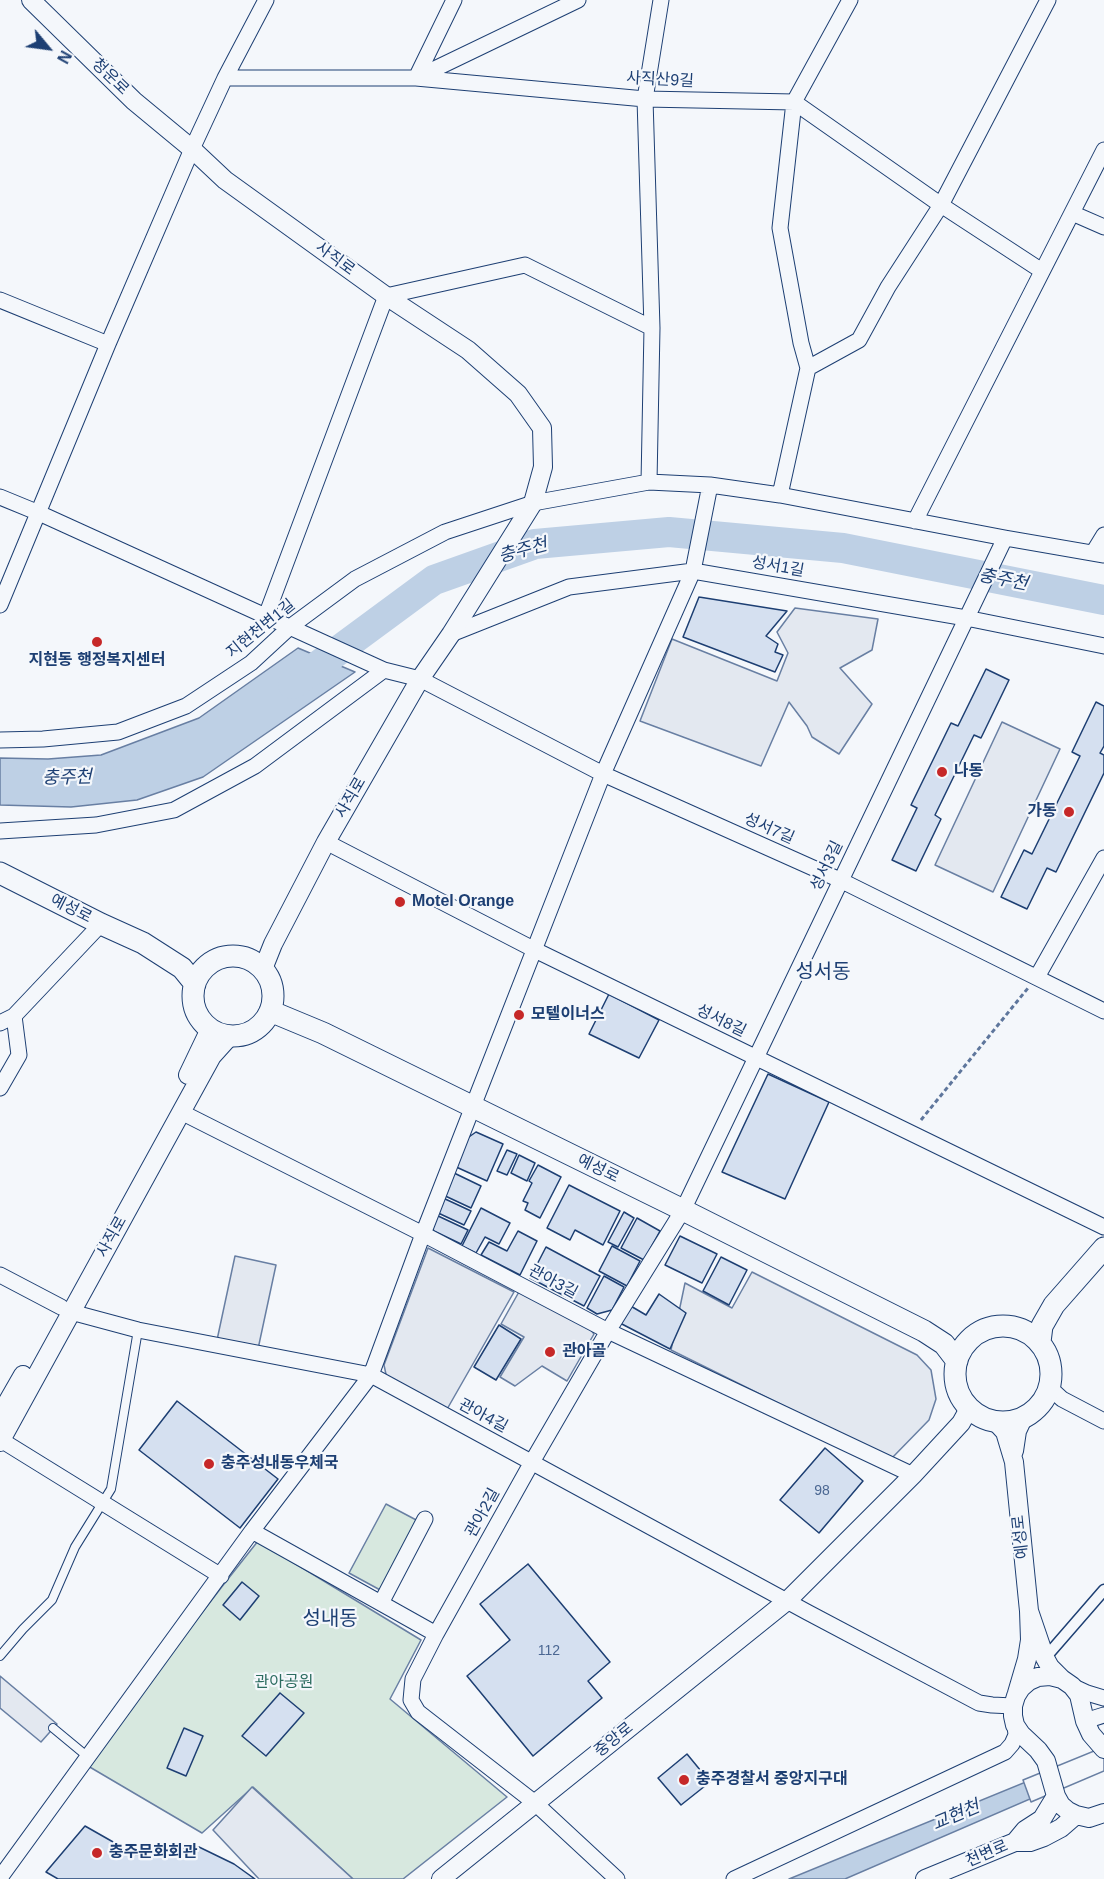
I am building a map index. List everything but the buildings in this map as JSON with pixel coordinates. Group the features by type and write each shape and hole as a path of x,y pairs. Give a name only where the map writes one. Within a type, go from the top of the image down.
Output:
{"main road":[{"name":"예성로","path":"0,873 143,943"},
{"path":"143,943 213,961"},
{"path":"143,943 182,968 195,984"},
{"path":"222,957 244,957 263,969 269,978 273,1000 270,1011 254,1030 243,1035 220,1032 197,1014 194,1004 195,984 199,975 213,961 222,957"},
{"name":"예성로","path":"270,1011 323,1033 924,1331 944,1344 957,1361"},
{"path":"1040,1342 1042,1326 1054,1305 1104,1248"},
{"path":"1014,1327 1034,1319 1054,1305"},
{"path":"1014,1327 1028,1332 1040,1342 1050,1363 1052,1395 1033,1411 1010,1421 975,1416 961,1396 957,1385 957,1361 963,1349 978,1333 991,1328 1014,1327"},
{"name":"예성로","path":"924,1331 954,1340 971,1339"}],"street":[{"name":"청운로","path":"31,0 134,100 192,149"},
{"path":"0,605 192,149 225,78 266,0"},
{"path":"416,78 454,0"},
{"path":"416,78 578,0"},
{"path":"649,482 652,328 645,99 661,0"},
{"path":"780,495 808,368 801,343 780,228 794,102 850,0"},
{"path":"808,368 859,340 888,286 941,205 1048,0"},
{"name":"사직산9길","path":"225,78 416,78 645,99 794,102"},
{"path":"794,102 941,205 1042,271"},
{"name":"사직로","path":"192,149 225,180 386,296 468,350 518,394 542,428 543,467 533,503 420,679 326,842 273,944 263,969"},
{"path":"915,521 1104,150"},
{"path":"1072,213 1104,227"},
{"path":"266,616 386,296 525,264 652,328"},
{"path":"0,300 108,344"},
{"name":"지현천변1길","path":"0,740 43,739 118,732 186,706 251,663 290,627 355,579 445,532 533,503 649,482 710,486 780,495 1099,554"},
{"path":"3,1877 252,1531 371,1375 423,1234 603,774 693,571 710,486"},
{"name":"성서7길","path":"0,497 384,669 420,679 603,774 840,880 1104,1011"},
{"path":"1099,554 1104,535"},
{"name":"성서3길","path":"683,1210 1005,538"},
{"name":"성서1길","path":"451,634 569,587 693,571 966,618 1104,646"},
{"path":"0,831 96,825 174,810 255,766 384,669"},
{"name":"성서8길","path":"326,842 535,950 1104,1227"},
{"path":"1037,978 1104,858"},
{"path":"0,1088 19,1055 7,1020 101,924"},
{"name":"사직로","path":"0,1415 66,1310 181,1112 212,1056 220,1032"},
{"name":"사직로","path":"66,1310 171,1108 220,1032"},
{"name":"관아3길","path":"181,1112 423,1234 608,1331 913,1475"},
{"name":"관아2길","path":"617,1879 535,1803 418,1712 411,1700 413,1680 436,1634 608,1331 683,1210"},
{"name":"관아4길","path":"0,1275 66,1310 138,1330 371,1375 786,1601"},
{"name":"사직로","path":"1,1441 12,1395"},
{"path":"1052,1395 1104,1421"},
{"name":"중앙로","path":"441,1879 786,1601 975,1416"},
{"name":"예성로","path":"975,1416 1005,1432 1014,1462"},
{"name":"예성로","path":"1014,1701 1027,1659 1030,1640 1014,1462 1016,1437 1024,1416"},
{"path":"1,1441 221,1576"},
{"path":"381,1603 425,1519"},
{"path":"252,1531 436,1634"},
{"path":"1045,1658 1104,1590"},
{"path":"786,1601 979,1703 992,1706 1014,1701"},
{"name":"예성로","path":"1029,1611 1045,1658 1050,1667 1079,1695 1087,1724"},
{"path":"1102,1816 1089,1818 1076,1815 1061,1804 1056,1796 1046,1761 1021,1734 1013,1716 1014,1701 1021,1688 1038,1677 1050,1676 1104,1698"},
{"path":"1104,1716 1087,1724 1104,1749"},
{"path":"734,1879 1005,1752 1016,1735 1016,1725"},
{"name":"천변로","path":"1015,1842 1024,1830 1042,1819 1056,1796"},
{"name":"천변로","path":"925,1879 1015,1842 1030,1842 1044,1837 1061,1828 1076,1815"}],"lane":[{"path":"0,1656 52,1600 75,1547 111,1489 138,1330"},
{"path":"53,1728 88,1756"}],"path":[{"path":"910,1133 1037,978"}],"green space":[{"path":"386,1504 420,1522 382,1591 349,1573"},
{"name":"관아공원","path":"258,1541 421,1640 390,1699 507,1797 403,1879 353,1879 253,1787 202,1833 88,1766 142,1691"}],"shaded area":[{"path":"795,608 878,619 872,650 840,668 872,704 839,754 812,737 807,726 789,702 761,766 640,721 672,639 777,681 788,653 777,632"},
{"path":"1002,722 1060,749 993,892 935,865"},
{"path":"428,1248 514,1292 446,1411 387,1379 384,1365"},
{"path":"235,1256 276,1265 258,1349 217,1340"},
{"path":"752,1272 917,1355 931,1370 936,1399 929,1420 891,1459 671,1350 685,1283 732,1308"},
{"name":"관아골","path":"520,1290 586,1324 594,1334 567,1381 542,1366 515,1386 500,1377 524,1337 501,1324"},
{"path":"0,1676 57,1724 41,1742 0,1708"},
{"path":"252,1787 353,1879 259,1879 213,1830"}],"water":[{"path":"298,648 355,672 203,777 137,800 71,807 0,805 0,758 48,759 101,755 199,718"},
{"name":"교현천","path":"1104,1750 1104,1767 845,1879 789,1879"}],"pier":[{"path":"1104,1747 1104,1771 1031,1802 1023,1780"}],"waterway":[{"name":"충주천","path":"293,684 434,580 535,544 669,532 843,548 1104,600"}],"place":[{"name":"지현동 행정복지센터","path":"97,642"},
{"name":"나동","path":"942,772"},
{"name":"가동","path":"1069,812"},
{"name":"Motel Orange","path":"400,902"},
{"name":"모텔이너스","path":"519,1015"},
{"name":"관아골","path":"550,1352"},
{"name":"충주성내동우체국","path":"209,1464"},
{"name":"충주경찰서 중앙지구대","path":"684,1780"},
{"name":"충주문화회관","path":"97,1853"}],"district":[{"name":"성서동","path":"823,972"},
{"name":"성내동","path":"330,1619"}]}
